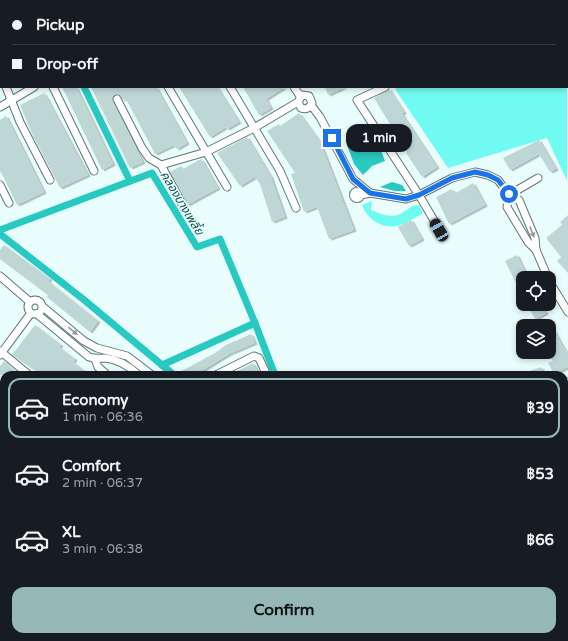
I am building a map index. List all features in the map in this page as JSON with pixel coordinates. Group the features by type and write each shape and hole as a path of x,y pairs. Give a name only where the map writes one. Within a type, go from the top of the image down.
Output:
{"street":[{"path":"6,88 10,102 50,180"},
{"path":"0,107 32,88"},
{"path":"53,88 94,171"},
{"path":"169,88 227,187"},
{"path":"231,88 280,171 296,208"},
{"path":"294,88 303,109 311,105"},
{"path":"383,88 357,100 419,195 439,230"},
{"path":"161,165 206,152 254,128 304,95 309,96 311,105 320,117 353,179 358,193 370,193 406,199 419,195 452,178 475,172 488,175 498,180 509,194 519,200 535,238 536,250 545,271"},
{"path":"117,99 142,148 149,158 161,165 182,204"},
{"path":"509,194 538,178"},
{"path":"353,179 370,193"},
{"path":"0,185 9,203"},
{"path":"509,194 507,207 528,242 536,250"},
{"path":"515,220 525,214"},
{"path":"0,276 30,302"},
{"path":"556,291 565,304 568,312"},
{"path":"30,302 37,300 41,302 43,307 84,341 97,348 127,356 147,371"},
{"path":"30,302 28,307 34,314 95,360 98,367 103,371"},
{"path":"24,371 1,353 34,314 41,311 43,307"},
{"path":"224,371 254,356 259,358 265,371"},
{"path":"95,360 105,358 123,363 134,371"}],"shaded area":[{"path":"567,88 567,181 547,138 448,168 395,89"},
{"path":"358,127 364,128 376,140 385,161 372,166 363,175 354,164 347,145 349,132"},
{"path":"392,182 402,185 406,191 395,191 380,187"},
{"path":"372,201 371,210 390,216 398,215 416,205 419,205 423,213 400,225 391,227 386,226 371,219 364,210 362,205"}],"building":[{"path":"62,88 76,88 113,164 102,170"},
{"path":"91,88 157,88 187,143 177,149 174,145 155,154 126,99 123,100 120,95 115,94 113,101 143,162 130,168"},
{"path":"180,88 218,88 239,122 227,129 226,127 210,137"},
{"path":"244,88 283,88 266,99 271,108 259,115"},
{"path":"325,88 343,88 328,95"},
{"path":"389,89 404,112 402,114 437,167 422,177 406,153 407,152 374,98"},
{"path":"44,93 88,175 60,188 33,136 20,105"},
{"path":"299,113 320,142 354,230 329,239 317,207 304,212 291,174 295,173 267,131 279,124 280,126"},
{"path":"6,116 44,192 17,205 1,172 0,173 0,120"},
{"path":"247,137 271,177 285,217 272,222 260,184 255,177 240,186 217,153"},
{"path":"539,140 556,169 550,172 539,154 510,170 503,158"},
{"path":"201,159 218,188 187,205 170,172 181,166 183,169"},
{"path":"473,183 485,205 449,224 436,197 452,189 454,194"},
{"path":"568,215 568,273 557,261 561,257 546,238 562,225 560,222"},
{"path":"411,220 422,239 409,246 398,227"},
{"path":"4,245 50,279 48,281 98,321 90,332 47,297 48,295 0,259 0,250"},
{"path":"517,255 525,271 516,271 516,283 505,261"},
{"path":"531,311 545,311 546,313 535,319"},
{"path":"35,325 61,345 59,347 75,359 73,362 85,371 36,371 12,355"},
{"path":"251,334 255,343 229,354 201,371 181,371 215,353 226,345"},
{"path":"556,334 566,352 568,350 568,367 560,371 552,371 548,363 553,361 552,359 556,359"},
{"path":"4,361 14,371 0,371 0,366"},
{"path":"253,363 257,371 238,371"},
{"path":"541,367 542,371 530,371"}],"waterway":[{"name":"คลองบางเพลี้ย","path":"84,88 130,181"},
{"name":"คลองบางเพลี้ย","path":"0,230 152,173 197,247 220,239 273,371"},
{"path":"0,234 83,299 169,371"},
{"path":"162,365 255,323"}],"route":[{"path":"332,138 353,179 370,193 406,199 419,195 452,178 475,172 488,175 498,180 509,194"}]}
